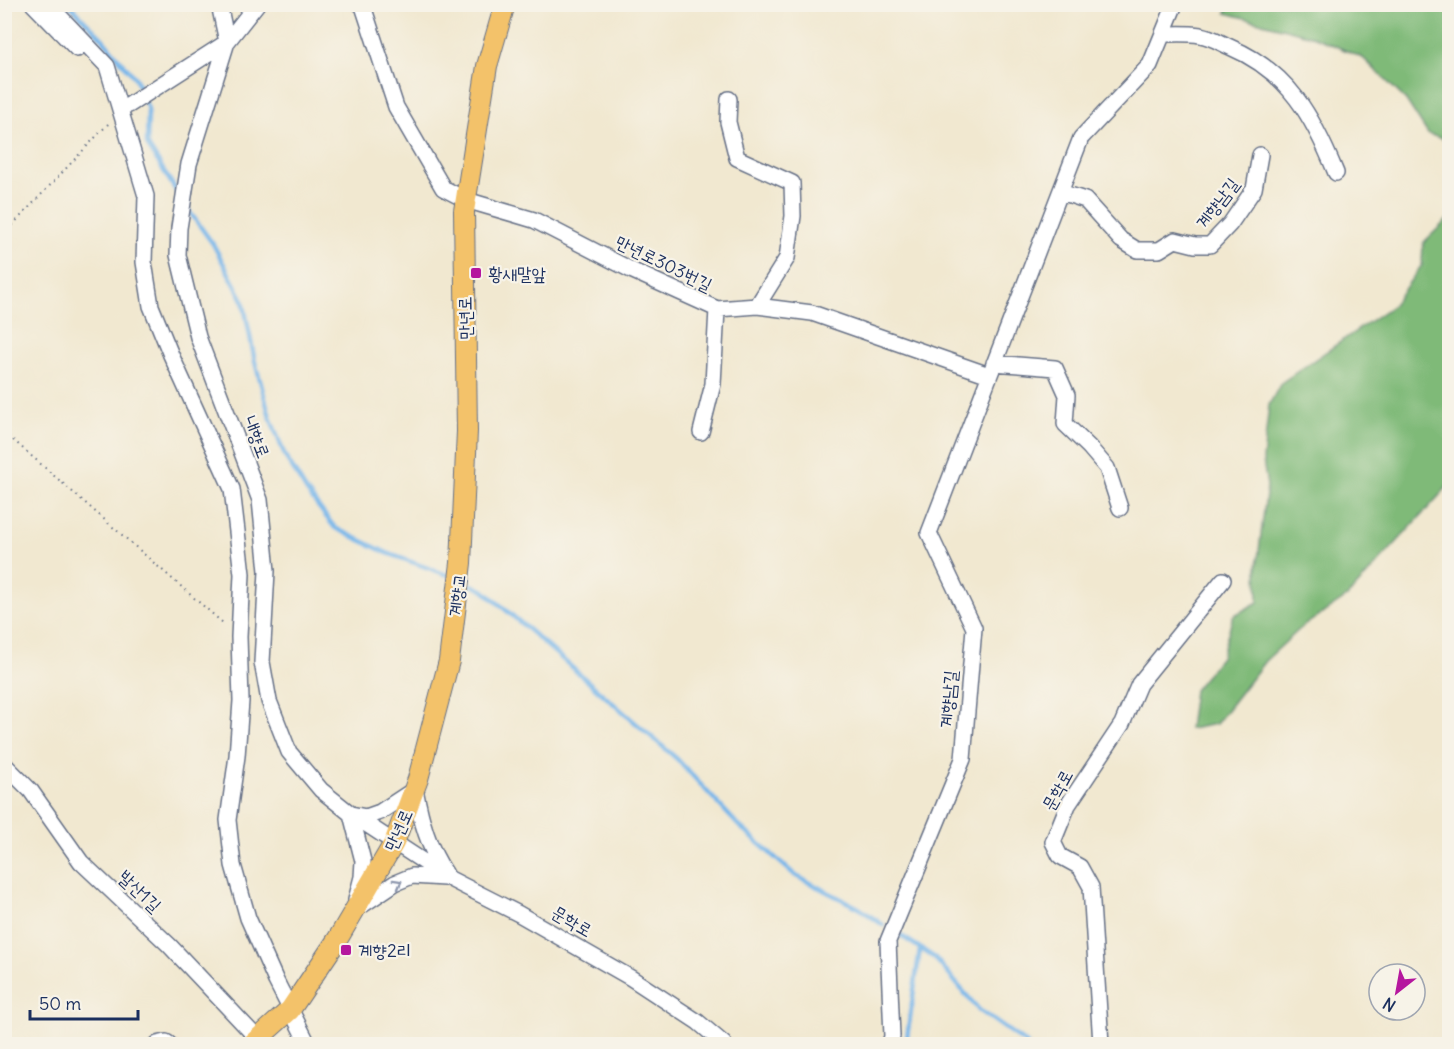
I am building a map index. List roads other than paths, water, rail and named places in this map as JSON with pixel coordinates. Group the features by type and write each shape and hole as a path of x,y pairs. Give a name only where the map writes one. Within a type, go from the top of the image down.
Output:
{"main road":[{"name":"만년로","path":"461,563 466,431 464,222 487,66 505,4"},
{"name":"계향교","path":"453,628 461,563"},
{"name":"만년로","path":"255,1041 290,1010 337,940 394,843 415,789 449,661 453,628"}],"street":[{"path":"33,4 113,85"},
{"path":"48,4 107,66 113,85 125,108 146,196 144,262 151,306 232,489 242,574 239,637 241,701 237,756 228,820 233,865 248,918 308,1044"},
{"name":"내향로","path":"219,4 226,42 189,164 179,228 178,255 198,337 260,500 267,571 261,662 269,701 289,752 321,790 394,843"},
{"path":"125,108 226,42 257,4"},
{"name":"만년로303번길","path":"360,4 363,6 396,107 443,188 466,200 534,220 633,271 717,309 757,306 812,313 991,369"},
{"name":"계향남길","path":"891,1044 888,941 963,759 974,628 929,533 1082,138 1150,65 1175,4"},
{"path":"1163,34 1202,35 1238,50 1269,70 1297,96 1321,135 1336,173"},
{"path":"729,99 729,122 737,158 792,183 793,216 787,258 757,306"},
{"name":"계향남길","path":"1061,192 1085,200 1121,240 1137,250 1159,250 1175,240 1195,245 1210,245 1230,224 1254,189 1260,155"},
{"path":"701,432 713,384 717,309"},
{"path":"991,369 1055,368 1067,395 1065,424 1107,468 1120,508"},
{"name":"문학로","path":"1101,1044 1091,887 1080,867 1060,856 1053,842 1068,805 1122,724 1139,684 1223,580"},
{"name":"발산1길","path":"4,764 31,791 81,862 169,945 255,1041"},
{"path":"353,911 362,877 363,861 351,814 366,817 380,812 415,789 424,832 433,852 450,879"},
{"name":"문학로","path":"394,843 450,879 519,914 631,978 698,1022 724,1044"},
{"path":"353,911 394,883 412,876 424,875 450,879"},
{"path":"157,1044 166,1042 169,1044"}],"waterway":[{"path":"69,4 102,38 136,79 148,109 147,144 180,197"},
{"path":"186,207 213,244 243,300 255,362 270,417 285,456 307,492 335,528 387,553 453,577"},
{"path":"463,581 483,590 677,759 738,825 796,876 859,908 883,925"},
{"path":"897,933 935,958 979,1010 1027,1044"},
{"path":"906,1044 920,949"}],"place":[{"name":"황새말앞","path":"476,273"},
{"name":"계향2리","path":"346,950"}]}
